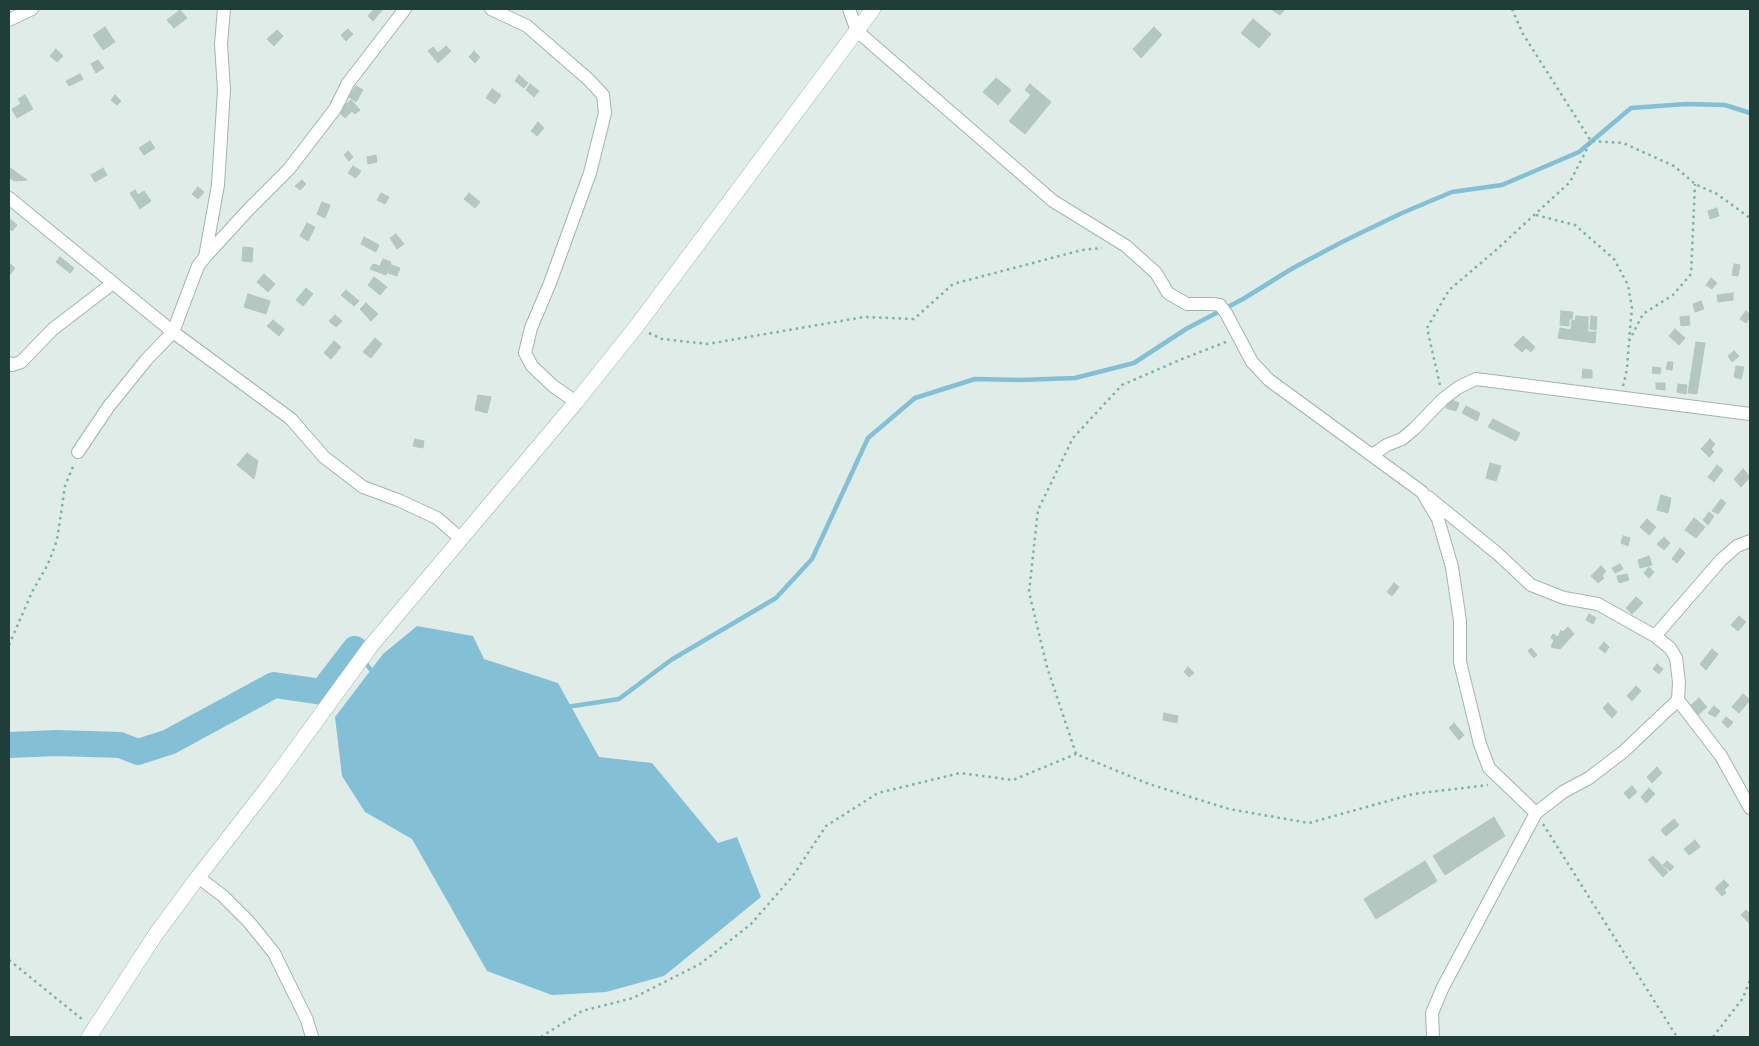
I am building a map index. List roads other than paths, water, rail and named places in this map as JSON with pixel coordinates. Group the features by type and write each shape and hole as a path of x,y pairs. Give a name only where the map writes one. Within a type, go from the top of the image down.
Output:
{"street":[{"path":"9,20 32,9"},
{"path":"205,257 218,185 224,90 221,44 224,9"},
{"path":"78,452 109,406 173,332 198,266 288,168 335,109 348,83 405,9"},
{"path":"492,9 527,26 588,79 603,95 605,113 590,173 550,283 531,328 525,353 532,366 553,386 576,402"},
{"path":"849,9 857,31 1052,201 1126,246 1156,273 1168,294 1187,304 1220,305 1252,362 1269,380 1422,492 1498,554 1531,585 1564,598 1598,604 1656,636 1670,648 1676,658 1679,682 1678,700 1721,756 1750,808"},
{"path":"92,1033 156,934 271,783 370,647 576,402 636,327 873,9"},
{"path":"9,198 173,332 291,419 324,457 363,487 398,500 437,518 460,538"},
{"path":"9,363 12,365 21,362 53,329 113,283"},
{"path":"1372,455 1387,445 1402,439 1443,399 1459,387 1476,379 1750,414"},
{"path":"1422,492 1438,519 1452,567 1460,621 1460,662 1480,744 1489,768 1536,813"},
{"path":"1656,636 1721,560 1737,546 1750,541"},
{"path":"1433,1037 1432,1013 1443,987 1536,813 1563,792 1589,778 1623,752 1678,700"},
{"path":"198,877 223,896 249,922 274,954 307,1020 312,1037"}],"water":[{"path":"417,626 473,636 484,659 558,683 599,757 652,763 718,843 737,837 761,897 664,976 606,992 552,995 487,971 412,839 365,812 342,776 335,717 383,654"}],"waterway":[{"path":"567,707 619,699 671,660 776,598 812,559 868,438 915,398 975,379 1075,378 1134,363 1186,329 1243,299 1293,268 1402,213 1452,192 1502,185 1579,152 1631,108 1686,104 1725,105 1750,113"},
{"path":"355,649 374,674"},
{"path":"9,745 57,743 120,745 138,752 169,742 274,685 322,692 355,649"}]}
